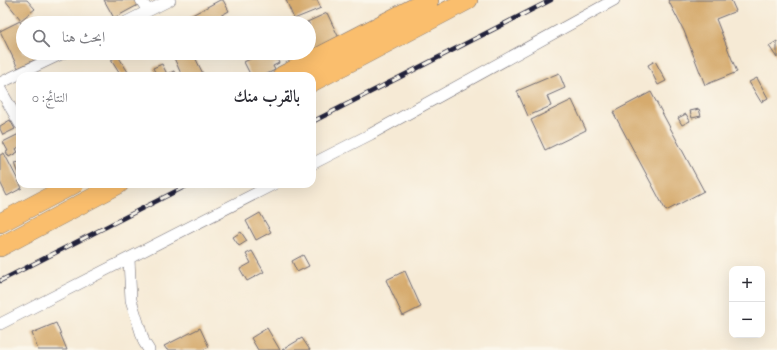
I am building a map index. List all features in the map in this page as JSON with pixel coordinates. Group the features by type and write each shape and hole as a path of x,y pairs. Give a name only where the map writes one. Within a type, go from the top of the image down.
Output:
{"highway":[{"path":"316,58 429,0"},
{"path":"316,80 468,0"},
{"path":"290,72 313,60"},
{"path":"0,223 61,188"},
{"path":"0,247 111,188"}],"street":[{"path":"141,0 148,11"},
{"path":"138,16 170,0"},
{"path":"316,162 378,130 614,0"},
{"path":"24,72 49,60"},
{"path":"0,84 16,76"},
{"path":"0,89 16,117"},
{"path":"0,324 266,188"},
{"path":"129,259 131,300 144,342 149,350"}],"building":[{"path":"5,0 27,0 35,9 26,16 18,16"},
{"path":"104,0 135,0 138,5 118,16 113,16"},
{"path":"220,0 223,0 229,11 220,16 190,16"},
{"path":"286,0 317,0 321,8 301,16 293,16"},
{"path":"668,0 731,0 736,11 716,19 737,72 705,85 684,31"},
{"path":"327,13 339,38 316,49 316,18"},
{"path":"16,23 16,60 35,60 18,68 0,31"},
{"path":"777,41 777,58 769,46"},
{"path":"111,60 120,60 128,72 118,72"},
{"path":"175,60 196,60 202,72 180,72"},
{"path":"248,60 278,60 279,63 273,66 275,70 271,72 249,72 244,62"},
{"path":"655,61 666,81 658,85 648,65"},
{"path":"162,64 166,72 155,72 153,68"},
{"path":"559,73 565,88 547,96 551,106 528,116 517,91"},
{"path":"757,78 768,98 761,102 749,82"},
{"path":"651,92 704,191 666,211 613,112"},
{"path":"572,100 586,130 545,150 531,120"},
{"path":"699,109 701,116 692,118 690,111"},
{"path":"686,114 690,121 682,125 678,118"},
{"path":"10,120 15,129 3,135 0,126"},
{"path":"16,136 16,153 9,157 6,152 8,151 3,142"},
{"path":"4,153 16,176 16,188 22,188 7,196 0,182 0,155"},
{"path":"260,213 271,232 256,240 246,221"},
{"path":"241,232 247,241 239,246 233,237"},
{"path":"252,251 264,272 247,281 240,269 251,263 246,254"},
{"path":"303,255 309,266 297,272 292,261"},
{"path":"405,271 421,307 403,316 386,280"},
{"path":"56,323 67,350 38,350 32,333"},
{"path":"200,328 209,347 202,350 167,350 164,346"},
{"path":"267,328 280,350 258,350 251,338"},
{"path":"302,338 310,350 282,350"}],"railway":[{"path":"316,120 551,0"},
{"path":"0,281 182,188"}]}
